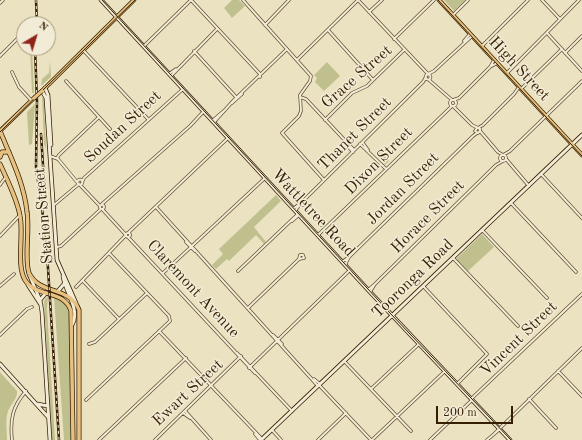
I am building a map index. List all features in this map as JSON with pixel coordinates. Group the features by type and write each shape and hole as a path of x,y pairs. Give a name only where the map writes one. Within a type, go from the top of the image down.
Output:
{"highway":[{"path":"0,131 19,177 25,201 29,225 28,270 32,278 39,284 68,295 77,305 80,317 79,440"},
{"path":"0,157 2,152 9,152"},
{"path":"0,164 18,206 20,215 22,232 21,268 26,282 36,290 60,297 67,303 71,311 73,440"},
{"path":"18,206 25,201"}],"main road":[{"name":"Wattletree Road","path":"101,0 350,271 510,440"},
{"path":"0,131 134,0"},
{"name":"High Street","path":"439,0 582,155"},
{"name":"Station Street","path":"45,88 48,95 48,117"},
{"name":"Station Street","path":"42,91 46,98 48,117 58,262 77,305"},
{"name":"Tooronga Road","path":"261,440 582,135"},
{"path":"28,270 41,305 50,440"},
{"name":"Station Street","path":"62,273 64,284 75,314 75,319 72,325"},
{"path":"26,282 41,305"},
{"path":"58,291 64,284"},
{"path":"40,300 46,293"},
{"path":"0,364 49,418"},
{"path":"37,404 48,406"}],"street":[{"path":"0,3 3,0"},
{"path":"144,46 191,0 260,76"},
{"path":"243,0 297,60 311,78 302,90 300,97 301,110 297,119 282,132 283,135 324,180"},
{"path":"265,24 289,0"},
{"path":"297,60 358,0 529,186"},
{"path":"369,12 382,0"},
{"path":"394,39 434,0"},
{"path":"453,15 468,0"},
{"path":"482,46 528,0"},
{"path":"542,0 560,19"},
{"path":"507,73 579,0"},
{"path":"170,75 217,28"},
{"path":"328,30 373,80"},
{"path":"546,33 582,71"},
{"path":"430,78 434,72 471,35"},
{"path":"565,53 582,36"},
{"path":"0,56 16,40"},
{"path":"213,121 287,49"},
{"name":"Jordan Street","path":"344,263 478,132 514,94 562,49"},
{"path":"83,50 148,119"},
{"name":"Grace Street","path":"325,120 352,93 363,89 404,50"},
{"path":"194,51 236,97"},
{"path":"453,103 490,66 494,60"},
{"path":"490,66 497,63"},
{"path":"12,72 19,87 33,100"},
{"path":"427,75 434,72"},
{"path":"427,75 430,78"},
{"name":"Thanet Street","path":"423,82 427,75"},
{"name":"Thanet Street","path":"238,271 291,221 302,202 423,82 430,78"},
{"path":"66,81 110,129"},
{"name":"Horace Street","path":"369,291 496,165 502,157 582,81"},
{"name":"Soudan Street","path":"54,204 182,88"},
{"path":"232,103 236,97 242,93"},
{"path":"300,97 305,98 308,101 353,151"},
{"path":"300,101 308,101"},
{"name":"Dixon Street","path":"318,236 453,103"},
{"path":"56,245 62,243 204,112"},
{"path":"51,158 56,158 99,117"},
{"path":"472,125 478,128 478,132"},
{"name":"Jordan Street","path":"478,128 483,125"},
{"path":"76,287 228,137"},
{"path":"361,143 386,169"},
{"name":"Horace Street","path":"496,165 505,160 509,152"},
{"path":"502,157 505,160"},
{"name":"Claremont Avenue","path":"56,158 80,182 291,412"},
{"path":"541,174 582,218"},
{"path":"0,185 6,177"},
{"path":"163,273 264,177"},
{"path":"511,203 576,272"},
{"path":"155,208 372,440 445,371"},
{"path":"0,236 20,215"},
{"path":"482,230 547,298"},
{"path":"86,400 168,323 170,319 110,253"},
{"path":"453,258 518,326"},
{"path":"248,308 299,259"},
{"path":"249,366 350,271"},
{"path":"0,286 14,274"},
{"path":"83,280 119,319"},
{"path":"423,286 487,354 456,384"},
{"path":"89,344 94,343 147,293"},
{"name":"Vincent Street","path":"430,440 582,294"},
{"path":"0,335 27,309 32,307"},
{"path":"160,330 261,440"},
{"path":"371,389 419,344"},
{"path":"487,440 582,348"},
{"path":"99,440 186,358"},
{"name":"Ewart Street","path":"155,440 242,358"},
{"path":"344,361 411,431"},
{"path":"558,371 582,396"},
{"path":"12,440 12,413 17,402 26,391"},
{"path":"529,399 556,428"},
{"path":"184,412 208,439"},
{"path":"318,440 346,413"},
{"path":"272,430 281,440"}],"green space":[{"path":"232,0 239,0 245,6 232,18 224,8"},
{"path":"444,0 465,0 454,11"},
{"path":"30,56 32,56 34,93 32,93"},
{"path":"50,61 51,77 41,86 42,79 49,73"},
{"path":"327,62 340,76 324,91 315,82 317,78 314,75"},
{"path":"42,97 44,99 46,149 44,144"},
{"path":"35,104 32,144 29,145 27,112"},
{"path":"380,151 389,161 385,165 376,154"},
{"path":"276,195 281,201 254,227 266,242 264,244 256,235 229,261 227,259 216,269 212,265 223,254 219,249"},
{"path":"482,234 494,247 468,271 456,259"},
{"path":"48,296 47,308 55,440 52,440 44,301"},
{"path":"54,297 65,304 70,316 71,440 64,440"},
{"path":"0,372 17,391 7,415 7,440 0,440"}],"tram line":[{"path":"102,0 390,313 511,440"},
{"path":"0,132 135,0"},
{"path":"438,0 582,156"}],"railway":[{"path":"36,0 37,16"},
{"path":"35,56 37,102 36,167 46,237 59,440"},
{"path":"41,134 45,196"}]}
